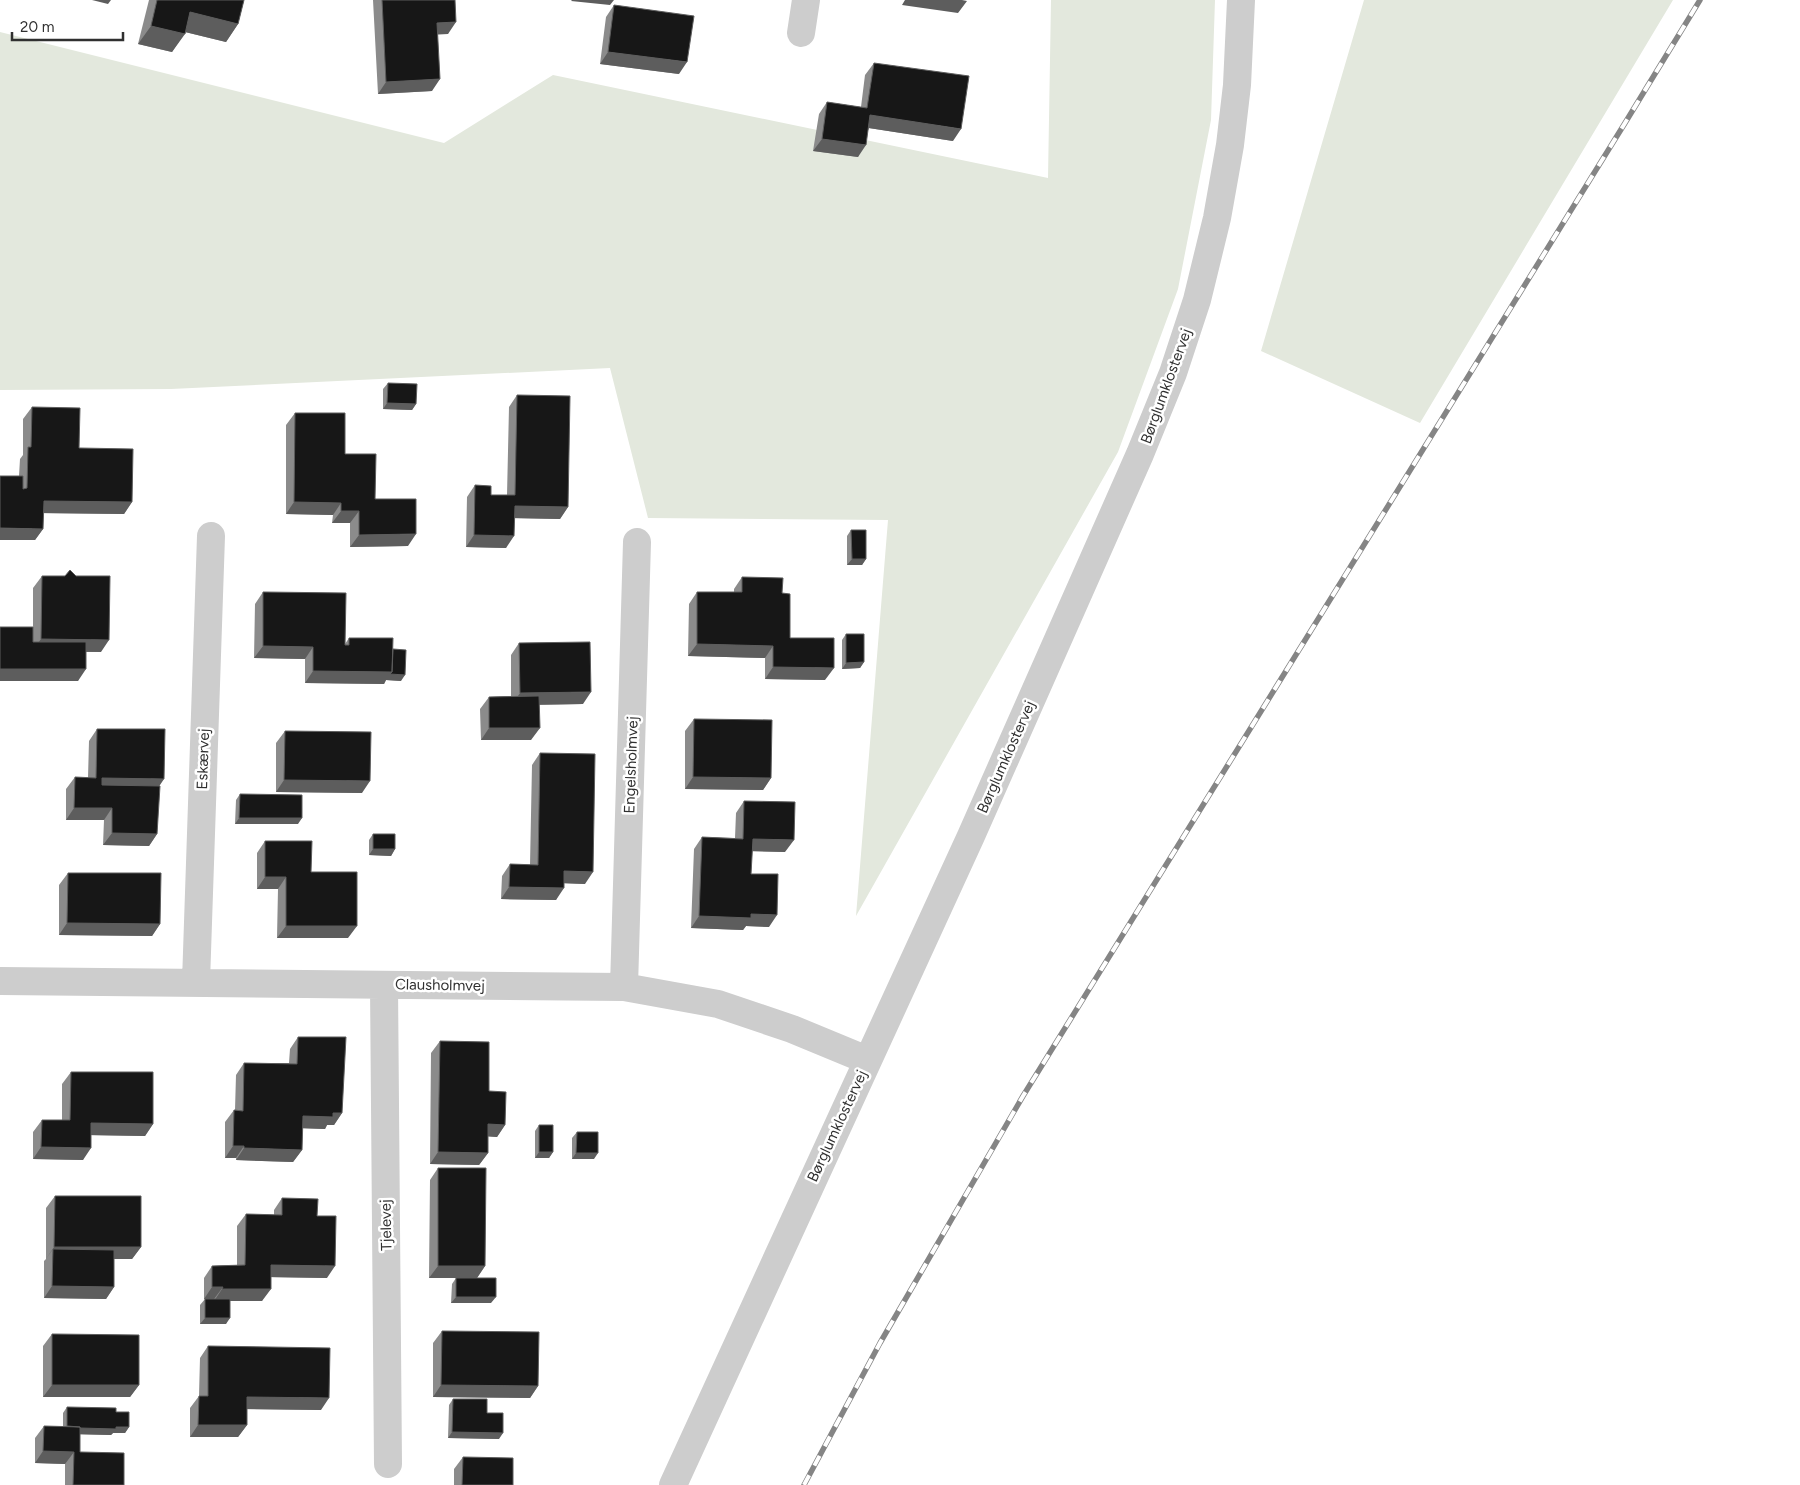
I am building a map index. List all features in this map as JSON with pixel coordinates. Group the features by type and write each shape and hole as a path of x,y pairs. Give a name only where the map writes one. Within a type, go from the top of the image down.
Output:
{"street":[{"path":"800,33 806,0"},
{"name":"Børglumklostervej","path":"673,1485 979,818 1140,454 1173,373 1197,300 1217,218 1230,145 1236,94 1241,0"},
{"name":"Eskærvej","path":"196,982 211,536"},
{"name":"Engelsholmvej","path":"624,987 637,542"},
{"name":"Clausholmvej","path":"0,981 624,987 718,1004 792,1029 867,1060"},
{"name":"Tjelevej","path":"384,985 388,1464"}],"shaded area":[{"path":"1051,0 1215,0 1211,120 1178,289 1118,452 856,916 888,520 648,518 610,368 171,389 0,390 0,32 444,143 553,75 1048,178"},
{"path":"1364,0 1673,0 1420,423 1261,351"}],"building":[{"path":"157,0 244,0 238,24 190,12 185,34 151,26"},
{"path":"382,0 455,0 456,22 437,23 440,79 386,82"},
{"path":"614,5 694,16 687,62 608,52"},
{"path":"874,63 969,76 961,129 870,115 866,145 822,139 827,102 867,108"},
{"path":"388,383 417,384 416,404 387,403"},
{"path":"517,395 570,396 568,507 515,506 514,536 474,535 475,485 491,486 491,495 515,495"},
{"path":"32,407 80,408 79,448 133,449 132,502 44,501 43,529 0,528 0,476 23,476 23,489 27,488 28,447 31,447"},
{"path":"295,413 345,413 345,454 376,454 375,499 416,499 416,534 359,535 359,511 341,511 341,503 294,502"},
{"path":"851,530 866,530 866,559 852,559"},
{"path":"70,570 76,576 110,576 109,640 41,639 42,576 65,576"},
{"path":"742,577 783,578 782,593 790,594 790,638 834,638 834,668 773,667 773,646 697,644 697,592 742,592"},
{"path":"263,592 346,593 345,645 349,645 349,638 393,638 392,672 313,671 313,647 263,646"},
{"path":"0,627 33,627 33,642 86,642 86,669 0,669"},
{"path":"846,634 864,634 864,662 846,663"},
{"path":"590,642 591,692 520,693 519,643"},
{"path":"393,649 406,650 405,675 390,674 392,672"},
{"path":"539,696 540,728 489,728 489,697"},
{"path":"694,719 772,720 771,778 693,777"},
{"path":"97,729 165,729 164,779 102,778 102,785 160,786 157,834 112,833 112,808 74,808 75,777 96,778"},
{"path":"285,731 371,732 370,781 284,780"},
{"path":"540,753 595,754 593,872 564,871 564,888 509,887 510,864 538,865"},
{"path":"240,794 302,795 302,818 239,818"},
{"path":"744,801 795,802 794,840 753,839 751,874 778,874 777,915 751,914 751,918 699,916 702,837 743,839"},
{"path":"373,834 395,834 395,849 373,849"},
{"path":"265,841 312,841 311,872 357,872 357,926 286,926 286,877 265,877"},
{"path":"68,873 161,873 160,924 67,923"},
{"path":"298,1037 346,1037 342,1113 333,1113 333,1117 303,1116 302,1150 233,1146 234,1110 243,1111 244,1063 297,1064"},
{"path":"440,1041 489,1042 489,1091 506,1092 505,1125 488,1124 488,1153 438,1152"},
{"path":"71,1072 153,1072 153,1124 91,1123 91,1148 41,1147 42,1120 70,1120"},
{"path":"539,1125 553,1125 553,1152 539,1152"},
{"path":"577,1132 598,1132 598,1153 576,1153"},
{"path":"438,1168 486,1168 485,1266 438,1266"},
{"path":"55,1196 141,1196 141,1247 54,1247"},
{"path":"282,1198 318,1199 317,1216 336,1216 335,1266 271,1265 271,1289 222,1289 223,1287 212,1287 212,1266 245,1265 246,1214 282,1215"},
{"path":"53,1249 114,1250 114,1287 52,1286"},
{"path":"456,1278 496,1278 496,1297 456,1297"},
{"path":"205,1299 230,1299 230,1318 205,1318"},
{"path":"442,1331 539,1332 538,1386 441,1385"},
{"path":"52,1334 139,1335 139,1385 52,1385"},
{"path":"208,1346 330,1348 329,1398 247,1397 247,1425 198,1425 199,1396 208,1396"},
{"path":"453,1399 487,1399 487,1413 503,1413 503,1433 452,1432"},
{"path":"67,1407 116,1408 116,1412 129,1412 129,1427 116,1427 116,1429 67,1426"},
{"path":"44,1426 80,1427 80,1452 124,1453 124,1485 73,1485 74,1452 43,1451"},
{"path":"463,1457 513,1458 513,1485 462,1485"}],"railway":[{"path":"804,1485 880,1343 1023,1096 1700,0"}]}
